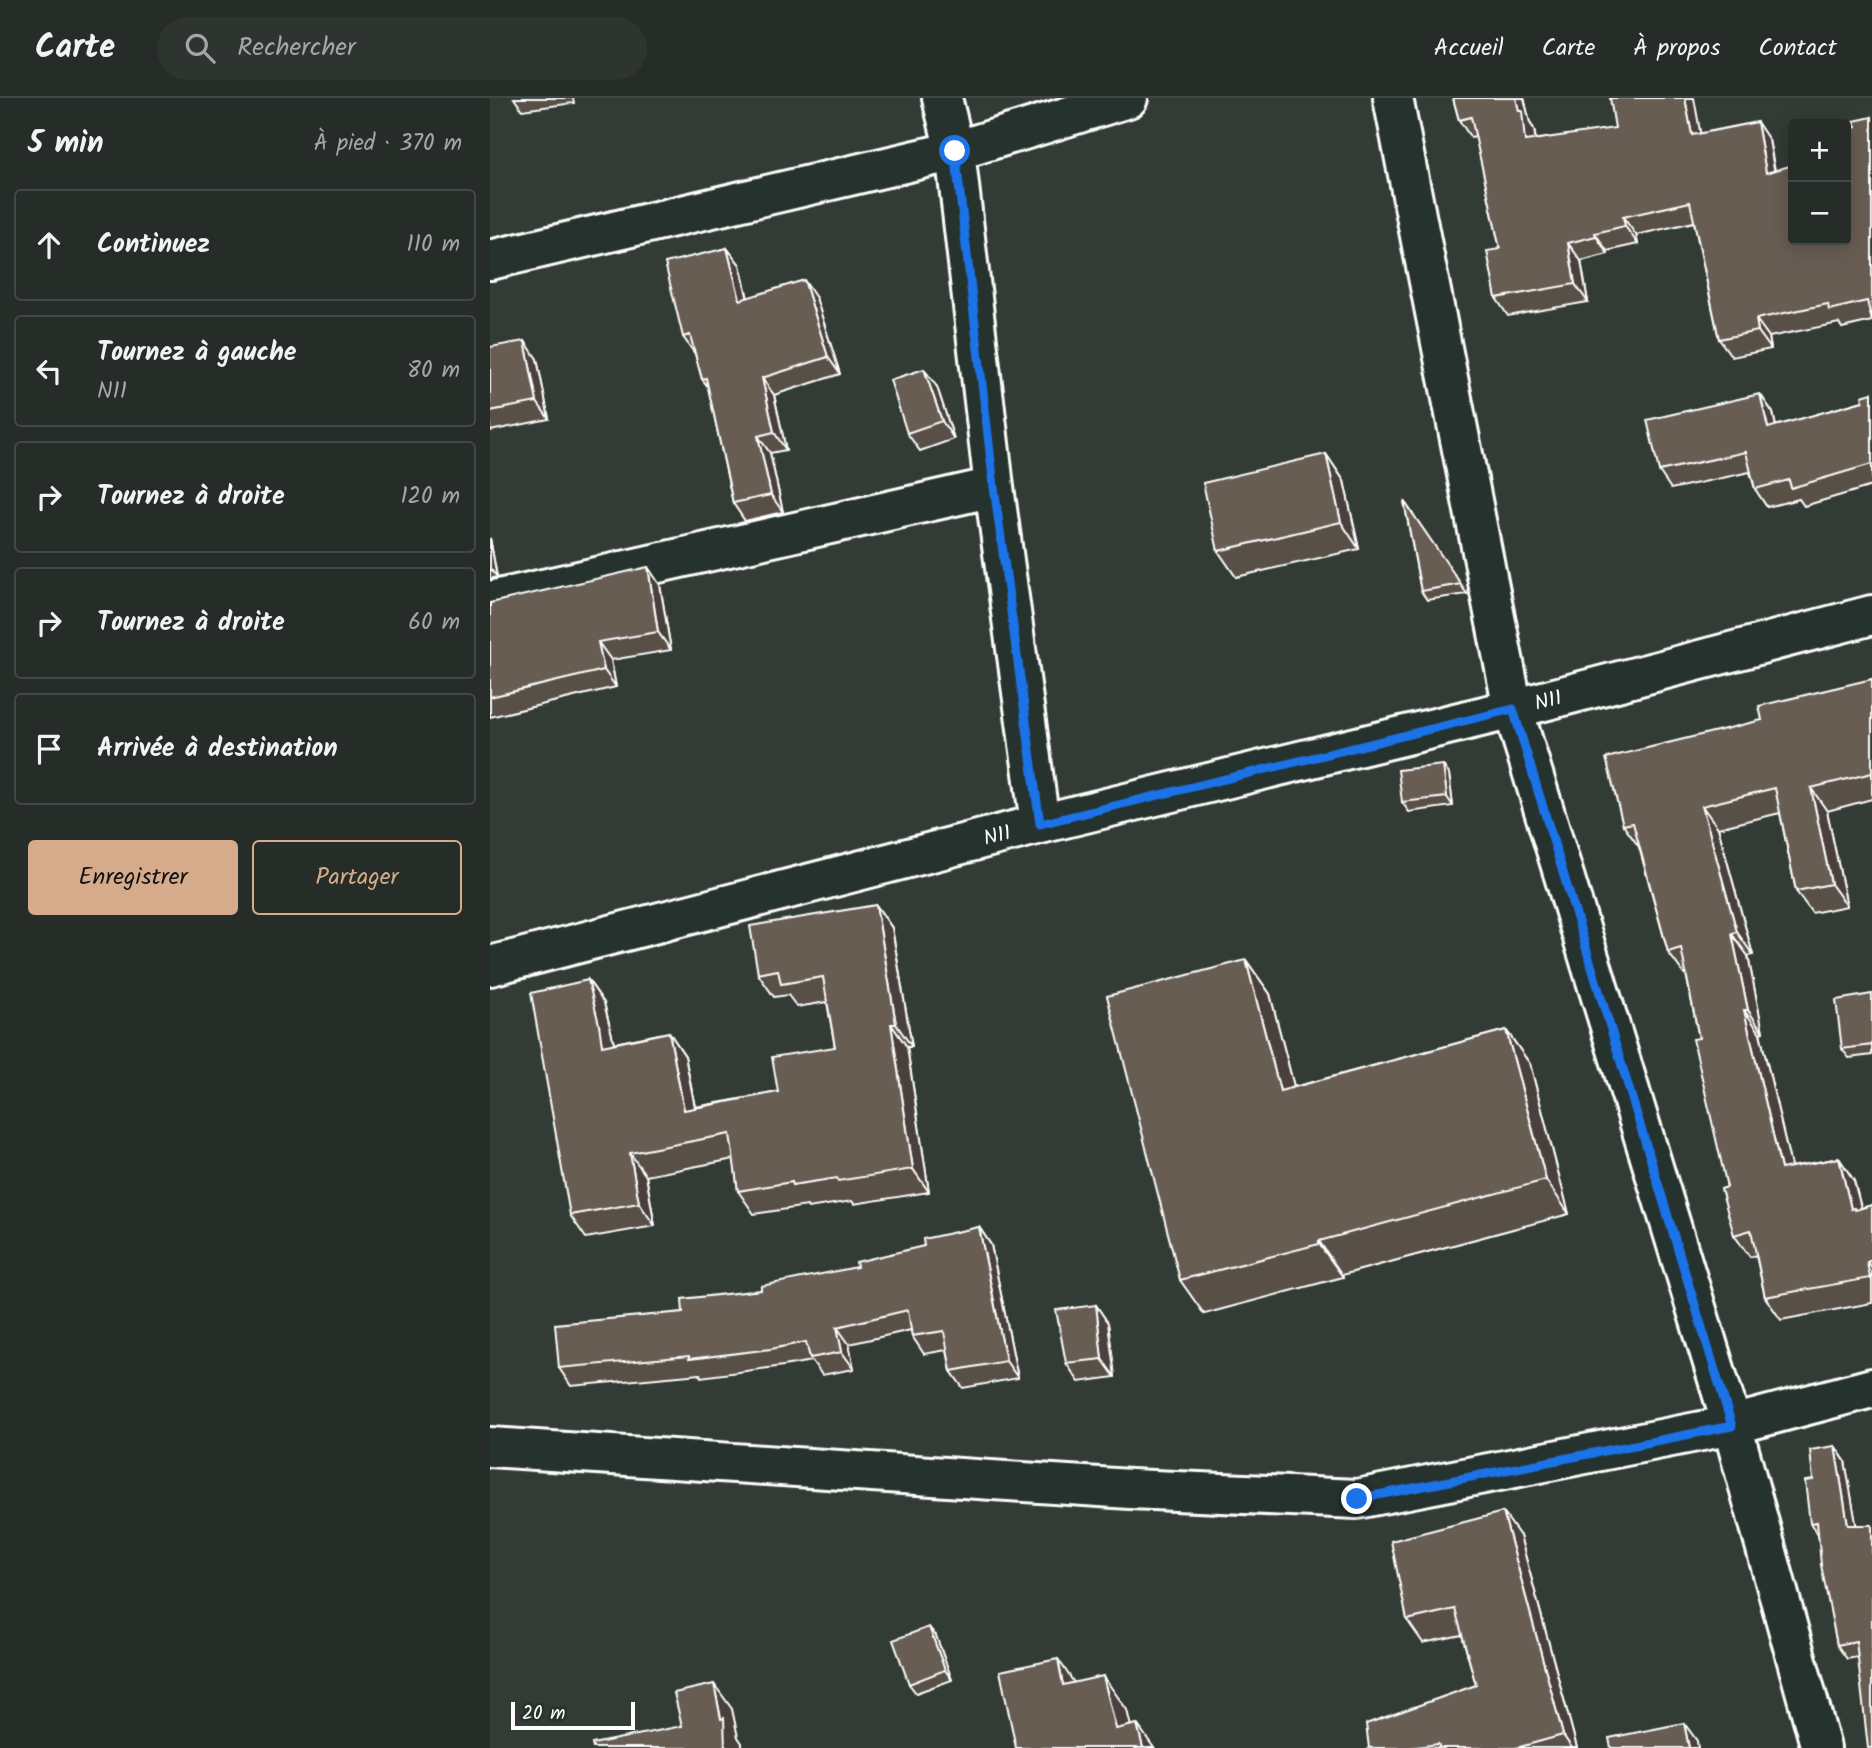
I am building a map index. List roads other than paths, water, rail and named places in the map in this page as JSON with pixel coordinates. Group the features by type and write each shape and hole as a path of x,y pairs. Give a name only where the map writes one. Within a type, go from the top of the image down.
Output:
{"street":[{"path":"942,98 955,151 994,487 1040,824"},
{"path":"490,260 955,151 1128,98"},
{"path":"1393,98 1513,709 1732,1426 1821,1748"},
{"path":"490,601 994,487"},
{"name":"N11","path":"490,966 1040,824 1513,709 1872,615"},
{"path":"490,1447 1130,1489 1357,1499 1732,1426 1872,1388"}]}
